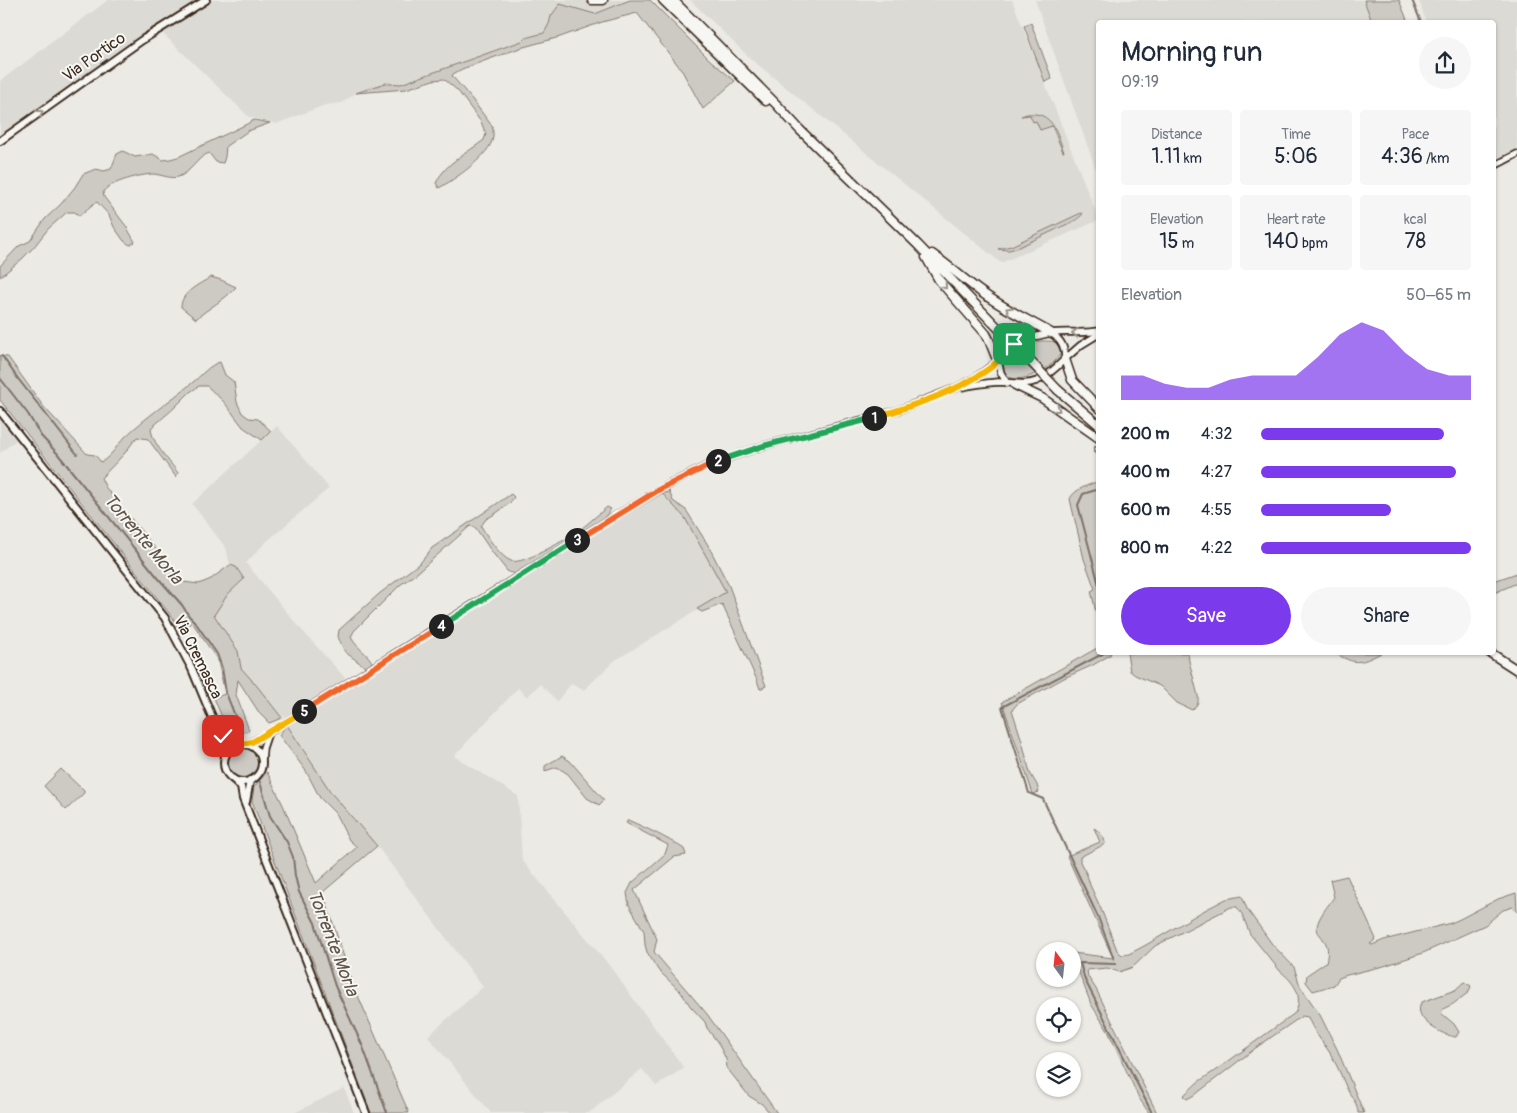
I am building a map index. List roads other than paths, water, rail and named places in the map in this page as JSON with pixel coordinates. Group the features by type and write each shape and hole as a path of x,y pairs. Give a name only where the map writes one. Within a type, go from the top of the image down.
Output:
{"highway":[{"path":"592,0 603,0"},
{"path":"663,0 775,109 800,130"},
{"path":"673,0 800,130 918,245 1058,390 1096,422"},
{"path":"918,245 949,266 981,292 1051,333"},
{"path":"918,245 939,280 986,334 998,361"},
{"path":"1065,359 1072,380 1096,405"},
{"path":"1011,384 1042,398 1096,436"},
{"path":"1494,655 1517,670"}],"main road":[{"name":"Via Portico","path":"0,141 142,40 206,0"},
{"name":"Via Cremasca","path":"0,411 161,614 192,669 217,730 225,756"},
{"path":"217,730 227,739 256,749 262,760 259,772 250,780 233,779"},
{"path":"243,744 231,748 225,756 225,768 240,787 243,799 366,1113"},
{"path":"246,803 250,780"}],"street":[{"path":"1496,165 1517,154"},
{"path":"243,744 252,742 268,733 597,527 673,482 727,458 763,446 899,410 956,388 975,378 998,361 1014,344 1028,339 1062,332 1096,333"},
{"path":"1051,333 1063,346 1065,359"},
{"path":"956,388 981,383 1026,384 1038,380 1096,335"},
{"path":"998,361 1000,373 1011,384"},
{"path":"262,760 263,748 268,733"}],"waterway":[{"path":"1412,0 1420,20"},
{"path":"0,356 2,356 77,454"},
{"name":"Torrente Morla","path":"0,378 28,414 41,436 182,605 217,654 222,668 226,693 241,731"},
{"path":"1096,446 1094,448 1096,453"},
{"path":"1096,490 1083,494 1078,505 1096,574"},
{"path":"1100,655 1002,707 1029,793 1043,799 1098,917 1114,959"},
{"name":"Torrente Morla","path":"260,782 270,816 287,842 293,857 299,892 315,923 335,986 363,1047 387,1113"},
{"path":"1116,964 1080,963 1085,980 1152,1113"}]}
